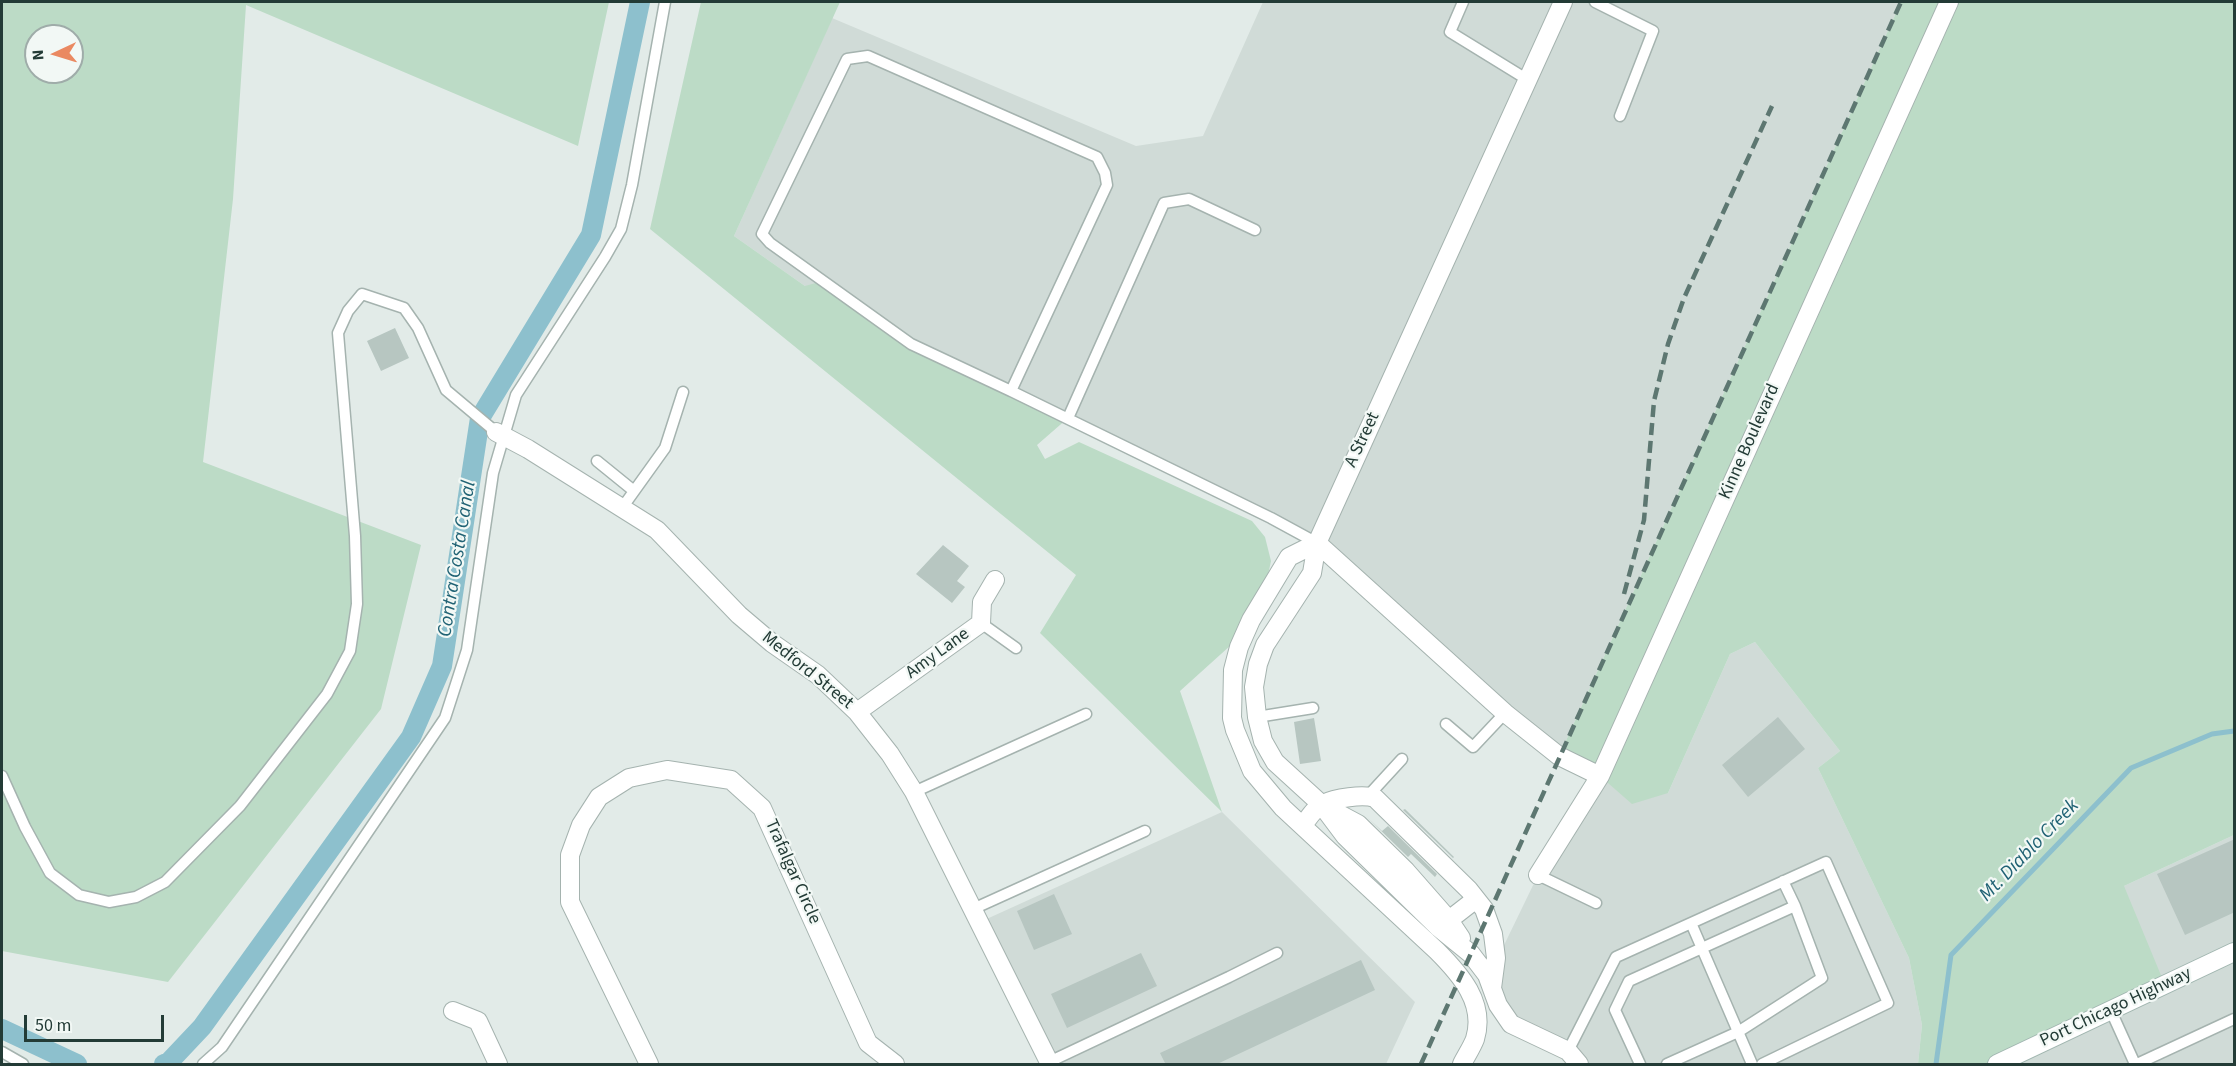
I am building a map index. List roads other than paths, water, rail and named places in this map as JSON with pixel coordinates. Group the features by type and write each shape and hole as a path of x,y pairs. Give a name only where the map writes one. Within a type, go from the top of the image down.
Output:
{"street":[{"name":"A Street","path":"1563,2 1317,543 1312,573 1265,645 1258,664 1254,687 1257,717 1263,741 1275,762 1321,804 1345,836 1449,928 1487,975 1498,1005 1511,1024 1573,1058"},
{"name":"Kinne Boulevard","path":"1538,875 1600,776 1949,2"},
{"name":"Medford Street","path":"500,434 528,448 657,531 739,615 772,643 818,675 857,712 890,753 914,792 1049,1063"},
{"path":"1462,1065 1475,1040 1478,1026 1474,1001 1461,976 1283,808 1252,771 1232,718 1233,670 1239,647 1251,620 1289,557 1317,543 1505,713 1559,756 1600,776"},
{"name":"Amy Lane","path":"857,712 981,623 982,602 995,580"},
{"name":"Trafalgar Circle","path":"649,1065 570,902 570,855 581,825 599,797 629,778 667,770 731,780 762,808 868,1043 895,1065"},
{"path":"1303,825 1321,804 1353,797 1375,798 1484,909 1493,934 1496,958 1492,988"},
{"path":"1437,951 1449,928 1476,899"},
{"name":"Port Chicago Highway","path":"1997,1064 2235,952"},
{"path":"453,1011 478,1021 498,1065"}],"lane":[{"path":"203,1065 222,1047 446,718 467,650 500,434 516,395 621,229 632,185 665,2"},
{"path":"1463,2 1450,32 1528,80"},
{"path":"1595,2 1653,31 1620,116"},
{"path":"1011,391 1107,185 1105,173 1097,157 868,56 847,59 762,234 770,243 911,344 1260,512 1317,543"},
{"path":"1068,418 1164,203 1189,199 1256,230"},
{"path":"2,776 25,827 50,873 80,895 109,902 136,897 165,882 240,806 327,694 350,651 357,604 355,536 338,333 348,311 362,294 404,308 418,328 446,390 500,434"},
{"path":"622,508 665,448 683,392"},
{"path":"597,461 634,491"},
{"path":"981,623 1016,648"},
{"path":"1257,717 1313,708"},
{"path":"1446,724 1473,747 1505,713"},
{"path":"914,792 1086,714"},
{"path":"1368,796 1402,759"},
{"path":"973,909 1145,831"},
{"path":"1573,1058 1616,957 1826,862 1888,1003 1762,1065"},
{"path":"1538,875 1596,903"},
{"path":"1667,1065 1738,1032 1822,978 1795,906 1783,881"},
{"path":"1640,1065 1615,1010 1629,981 1795,906"},
{"path":"1691,923 1752,1065"},
{"path":"1049,1063 1229,978 1277,952"},
{"path":"2111,1011 2136,1065 2235,1019"},
{"path":"2,1052 23,1065"}],"waterway":[{"name":"Contra Costa Canal","path":"164,1064 168,1063 202,1027 411,737 442,666 480,418 591,235 640,2"},
{"name":"Mt. Diablo Creek","path":"1936,1064 1951,955 2131,768 2212,734 2234,731"},
{"name":"Contra Costa Canal","path":"2,1029 77,1064"}],"railway":[{"path":"1421,1064 1901,2"},
{"path":"1624,594 1644,520 1654,401 1668,344 1684,298 1772,106"}]}
